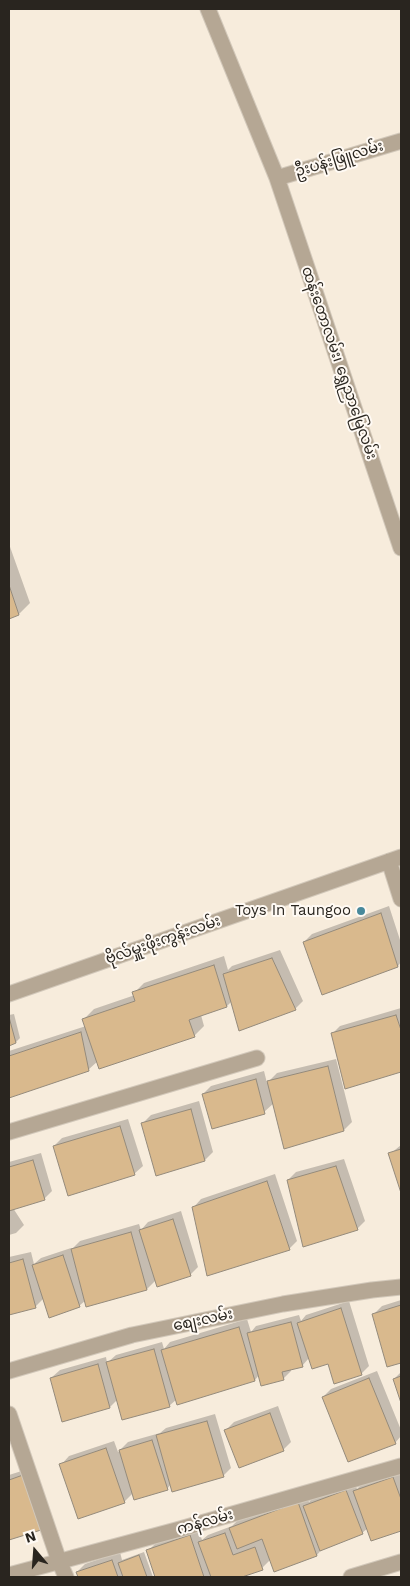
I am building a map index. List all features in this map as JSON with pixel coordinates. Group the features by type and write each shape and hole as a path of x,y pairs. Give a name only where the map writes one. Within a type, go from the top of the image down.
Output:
{"street":[{"name":"ထန်းတောလမ်း၊ ရွှေညာမြေလမ်း","path":"208,9 277,178 401,548"},
{"name":"ဦးပန်းဖြူလမ်း","path":"277,178 401,141"},
{"path":"395,859 401,899"},
{"name":"ဗိုလ်မှူးဖိုးကွန်းလမ်း","path":"9,994 395,859"},
{"path":"9,1132 257,1058"},
{"name":"စျေးလမ်း","path":"9,1371 132,1335 283,1304 401,1286"},
{"path":"9,1414 66,1577"},
{"name":"ကန်လမ်း","path":"9,1575 401,1466"},
{"path":"351,1577 401,1562"}],"building":[{"path":"9,585 19,615 9,619"},
{"path":"381,913 398,967 322,995 303,942"},
{"path":"272,958 296,1010 239,1031 223,974"},
{"path":"214,965 227,1007 189,1020 195,1037 99,1069 82,1019 135,1001 132,992"},
{"path":"396,1015 401,1030 401,1072 345,1089 331,1033"},
{"path":"9,1017 16,1043 9,1046"},
{"path":"81,1032 89,1071 9,1098 9,1056"},
{"path":"328,1066 344,1131 284,1149 267,1081"},
{"path":"256,1079 265,1114 212,1129 202,1094"},
{"path":"191,1109 205,1161 156,1176 141,1123"},
{"path":"120,1126 135,1175 68,1196 53,1146"},
{"path":"401,1149 401,1193 388,1153"},
{"path":"33,1160 45,1200 9,1211 9,1167"},
{"path":"336,1166 358,1230 303,1247 287,1180"},
{"path":"267,1181 290,1250 207,1276 192,1207"},
{"path":"173,1219 191,1276 157,1287 139,1230"},
{"path":"131,1232 147,1290 86,1307 71,1249"},
{"path":"63,1255 80,1307 49,1318 32,1265"},
{"path":"23,1259 36,1308 9,1315 9,1263"},
{"path":"401,1305 401,1363 387,1367 372,1314"},
{"path":"341,1308 362,1375 334,1384 328,1364 312,1369 297,1323"},
{"path":"291,1322 303,1367 282,1372 284,1380 261,1386 247,1333"},
{"path":"239,1327 255,1381 177,1405 161,1350"},
{"path":"154,1349 170,1407 122,1420 106,1362"},
{"path":"98,1364 110,1408 62,1422 50,1378"},
{"path":"401,1376 401,1403 393,1379"},
{"path":"369,1378 396,1444 348,1462 322,1397"},
{"path":"270,1413 284,1451 239,1468 224,1430"},
{"path":"207,1421 224,1477 172,1492 156,1435"},
{"path":"152,1440 168,1490 134,1500 119,1450"},
{"path":"106,1448 125,1503 78,1519 59,1464"},
{"path":"23,1475 41,1530 9,1540 9,1480"},
{"path":"393,1477 401,1499 401,1531 371,1541 353,1491"},
{"path":"346,1490 363,1534 320,1551 303,1506"},
{"path":"298,1502 317,1556 274,1572 262,1539 237,1549 229,1528"},
{"path":"225,1533 233,1555 255,1547 263,1570 242,1577 211,1577 198,1542"},
{"path":"190,1535 204,1577 155,1577 146,1550"},
{"path":"139,1555 147,1577 123,1577 118,1563"},
{"path":"112,1560 118,1577 78,1577 76,1572"}],"place":[{"name":"Toys In Taungoo","path":"361,911"}]}
